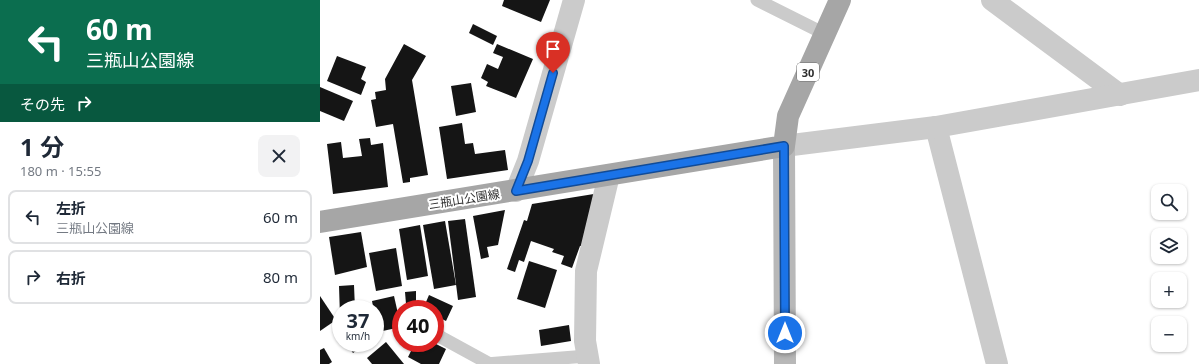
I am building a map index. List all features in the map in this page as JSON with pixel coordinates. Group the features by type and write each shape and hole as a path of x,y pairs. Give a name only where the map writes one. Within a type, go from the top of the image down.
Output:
{"main road":[{"name":"30","path":"784,146 788,116 840,0"},
{"name":"三瓶山公園線","path":"320,222 609,176 784,146"}],"street":[{"path":"516,191 528,161 574,0"},
{"path":"992,0 1120,95"},
{"path":"785,364 784,146 936,127 1199,80"},
{"path":"936,127 997,364"},
{"path":"588,360 585,340 586,271 609,176"}],"lane":[{"path":"757,0 825,34"},
{"path":"444,339 487,364 588,360"}],"building":[{"path":"504,0 550,0 541,22 502,6"},
{"path":"473,24 497,36 493,45 469,33"},
{"path":"404,44 426,56 412,80 428,175 410,178 410,182 403,183 393,124 376,127 371,100 376,99 375,92 386,90 385,79"},
{"path":"497,44 533,59 516,98 486,86 488,82 481,78 487,64 498,69 503,57 493,53"},
{"path":"337,56 366,67 361,79 366,82 361,95 327,81"},
{"path":"471,83 476,112 456,116 451,86"},
{"path":"320,87 353,101 344,121 320,111"},
{"path":"462,123 465,144 473,143 475,154 505,150 508,170 447,179 439,127"},
{"path":"370,138 371,145 383,143 388,187 333,194 327,144 341,142 343,158 362,156 359,139"},
{"path":"600,193 584,246 580,246 572,268 561,264 564,256 552,252 554,249 531,241 524,262 519,260 515,272 507,269 524,220 527,221 532,204"},
{"path":"505,210 498,245 487,247 489,257 481,259 473,216"},
{"path":"465,219 476,297 458,300 448,221"},
{"path":"445,221 456,285 434,289 423,225"},
{"path":"420,225 428,276 407,280 399,229"},
{"path":"361,232 367,267 335,275 329,237"},
{"path":"396,248 402,286 376,291 369,253"},
{"path":"529,261 557,270 545,308 517,299"},
{"path":"354,285 355,300 339,300 339,286"},
{"path":"416,291 416,300 406,300 405,292"},
{"path":"429,295 440,300 427,300"},
{"path":"320,296 332,314 332,323 320,331"},
{"path":"394,296 395,300 392,300 392,329 384,331 384,300 376,300"},
{"path":"444,302 453,306 446,321 444,320"},
{"path":"569,325 571,341 541,346 539,330"},
{"path":"386,342 392,349 392,352 394,352 404,364 372,364 367,358 374,352 384,352 384,344"},
{"path":"324,348 332,362 329,364 320,364 320,350"},
{"path":"444,348 446,349 439,364 421,364 408,357 410,352 444,352"}],"route":[{"path":"553,73 528,161 516,191 784,146 785,333"}]}
